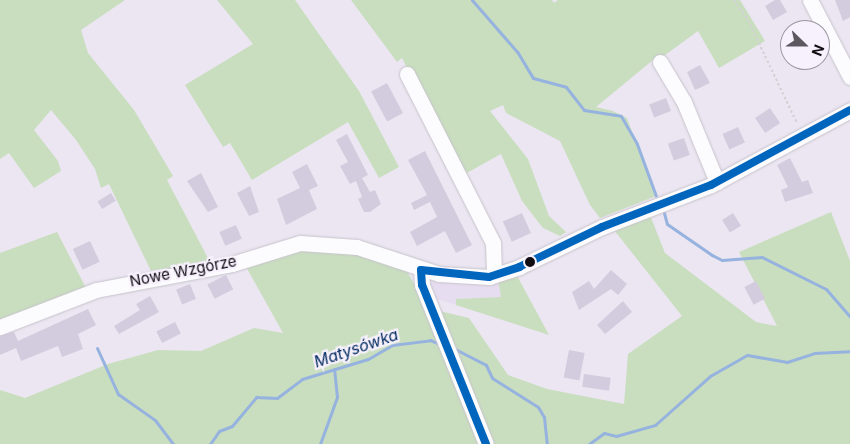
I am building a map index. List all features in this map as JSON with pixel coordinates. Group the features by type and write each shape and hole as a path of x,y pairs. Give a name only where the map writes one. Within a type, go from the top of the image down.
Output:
{"street":[{"path":"810,0 850,77"},
{"path":"660,62 684,102 717,182"},
{"path":"407,74 492,243 494,275 602,226 717,182 850,110"},
{"name":"Nowe Wzgórze","path":"0,327 96,290 232,264 300,243 357,247 420,270 463,277 494,275"},
{"path":"420,270 422,285 486,444"}],"path":[{"path":"734,0 748,20 803,137"}],"shaded area":[{"path":"435,279 498,280 501,297 456,299 456,305 433,298 430,285"}],"green space":[{"path":"0,0 125,0 81,30 88,53 134,110 173,176 167,180 210,262 151,271 109,184 101,188 95,169 76,140 51,110 34,130 58,161 61,171 34,188 9,153 0,159"},
{"path":"217,0 295,0 359,91 399,167 379,178 348,122 252,180 230,143 223,147 185,85 253,44"},
{"path":"351,0 552,0 554,3 558,0 740,0 765,41 719,68 698,31 661,58 653,60 596,107 613,111 627,118 656,196 600,218 590,205 560,141 506,113 503,105 490,111 528,159 549,216 566,232 560,236 543,228 522,201 501,154 463,175 402,58 397,62"},
{"path":"831,212 850,261 850,444 0,444 0,390 25,398 108,364 158,350 201,351 254,328 283,333 245,265 296,248 363,254 407,271 427,308 469,318 508,375 547,389 624,404 628,354 682,316 614,230 650,215 665,253 756,322 777,326 739,252"},
{"path":"57,232 86,288 0,319 0,253"},
{"path":"515,272 549,335 456,305 456,299 501,297 498,280"}],"building":[{"path":"775,0 780,0 787,12 773,20 765,6"},
{"path":"835,0 850,0 850,17 843,21"},
{"path":"700,65 710,83 695,90 687,72"},
{"path":"387,83 403,113 387,121 371,91"},
{"path":"666,98 671,111 654,118 649,104"},
{"path":"770,108 780,123 765,133 755,118"},
{"path":"738,127 745,143 729,149 722,134"},
{"path":"347,134 368,175 362,178 370,192 375,190 381,204 370,212 364,212 358,199 362,197 356,181 350,184 340,166 348,162 336,140"},
{"path":"684,138 690,155 674,161 668,144"},
{"path":"425,151 472,245 456,253 445,231 417,246 410,232 437,217 430,202 414,210 411,203 427,195 408,160"},
{"path":"790,158 802,182 808,180 813,193 785,202 781,190 788,187 777,165"},
{"path":"307,164 318,186 309,190 317,209 286,225 277,199 300,188 292,172"},
{"path":"201,173 218,207 208,212 187,181"},
{"path":"250,186 259,212 249,216 237,193"},
{"path":"111,193 116,201 102,209 97,201"},
{"path":"522,213 531,233 512,242 503,222"},
{"path":"733,213 741,226 730,233 722,220"},
{"path":"236,225 242,239 225,246 219,232"},
{"path":"90,241 100,262 83,270 73,249"},
{"path":"611,270 627,284 618,295 611,289 579,310 572,292 589,281 594,289"},
{"path":"226,275 233,289 215,299 207,285"},
{"path":"756,281 765,299 753,305 744,287"},
{"path":"190,284 196,299 182,304 176,290"},
{"path":"150,296 159,312 119,334 114,326 140,310 136,304"},
{"path":"623,301 632,312 605,334 597,325"},
{"path":"88,309 96,325 78,334 83,349 62,357 58,346 21,361 16,348 0,355 0,336 14,332 18,341"},
{"path":"175,322 181,334 162,343 156,332"},
{"path":"569,350 585,353 579,381 564,377"},
{"path":"584,374 611,378 609,391 582,387"}],"waterway":[{"path":"472,0 518,53 533,78 566,87 584,110 621,116 637,144 656,196"},
{"path":"664,213 667,224 712,255 722,260 762,257 826,289 850,317"},
{"name":"Matysówka","path":"210,444 219,431 232,426 256,397 277,398 302,379 368,359 392,345 430,340 440,344"},
{"path":"97,348 118,394 155,420 173,444"},
{"name":"Matysówka","path":"453,348 486,365 492,378 538,407 544,417 547,444"},
{"name":"Matysówka","path":"589,444 604,433 616,436 655,425 710,376 747,355 787,362 814,353 850,351"},
{"path":"320,444 337,397 334,369"}],"transit line":[{"path":"486,444 422,285 421,270 489,277 519,267 602,227 711,185 850,110"}]}
